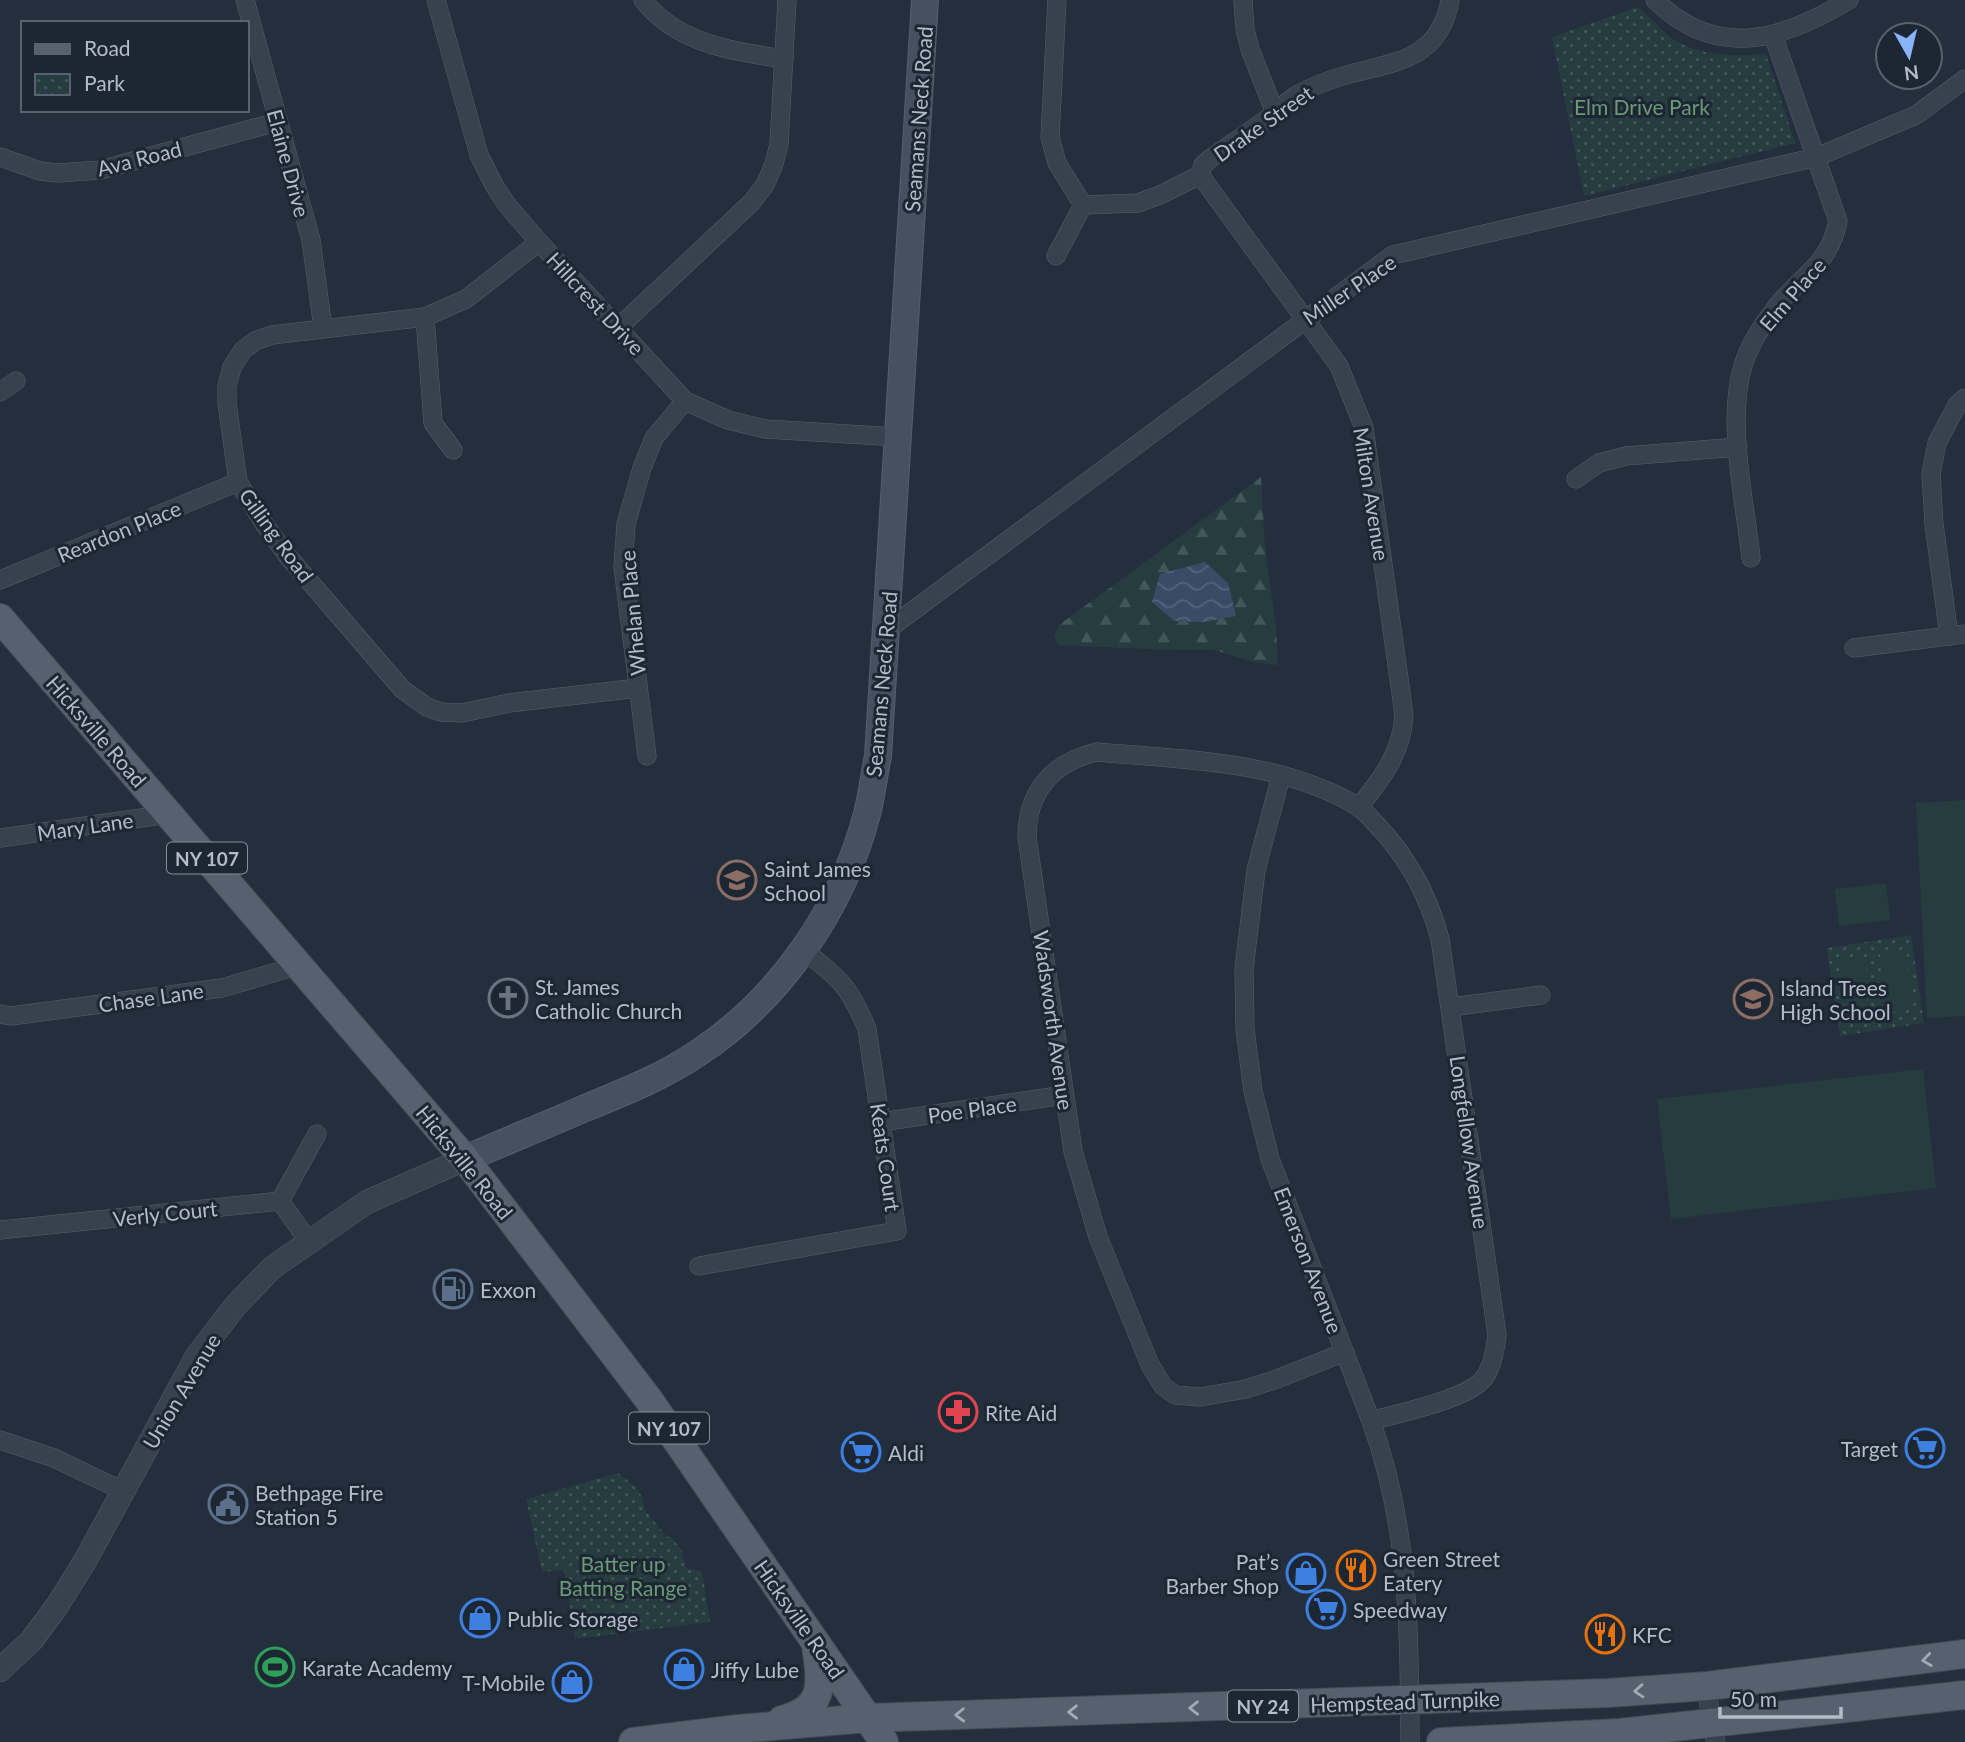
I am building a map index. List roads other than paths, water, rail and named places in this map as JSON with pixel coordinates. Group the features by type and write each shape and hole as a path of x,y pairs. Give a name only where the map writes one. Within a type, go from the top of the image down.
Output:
{"main road":[{"name":"Seamans Neck Road","path":"465,1159 628,1091 697,1054 738,1023 771,993 803,950 830,905 857,846 867,813 878,756 925,0"},
{"name":"Hicksville Road","path":"0,618 465,1159 649,1400 884,1742"},
{"path":"738,1729 786,1719 800,1714 812,1705 818,1695 821,1681 816,1642"},
{"name":"Hempstead Turnpike","path":"633,1742 738,1729 868,1718 1588,1694 1707,1686 1965,1654"},
{"name":"Hempstead Turnpike","path":"1441,1742 1605,1734 1713,1733 1965,1695"}],"street":[{"name":"Elaine Drive","path":"245,0 310,240 323,327"},
{"name":"Hillcrest Drive","path":"436,0 479,155 500,195 539,242 685,401 729,420 765,429 898,437"},
{"path":"643,0 650,9 684,34 710,45 783,59"},
{"path":"619,327 731,223 765,185 779,144 787,0"},
{"path":"1056,257 1083,205 1057,163 1050,137 1057,0"},
{"path":"1243,0 1248,39 1275,113"},
{"name":"Drake Street","path":"1083,205 1138,203 1200,175 1203,165 1211,158 1275,113 1294,96 1316,85 1345,75 1395,64 1418,53 1437,34 1448,12 1450,0"},
{"path":"1656,0 1683,22 1715,35 1748,40 1773,35 1815,20 1849,0"},
{"name":"Elm Place","path":"1751,558 1738,447 1736,411 1739,383 1753,340 1775,307 1825,258 1839,221 1773,35"},
{"name":"Miller Place","path":"887,630 1394,255 1817,157 1916,115 1964,81"},
{"name":"Ava Road","path":"0,157 40,171 58,173 100,170 277,122"},
{"name":"Milton Avenue","path":"1200,175 1339,366 1364,428 1404,715 1403,734 1392,763 1359,807"},
{"name":"Gilling Road","path":"539,242 466,299 425,317 272,335 255,341 243,350 232,367 227,386 238,482 264,525 286,554 402,689 427,707 441,712 462,713 509,703 639,688"},
{"path":"425,317 433,423 453,450"},
{"path":"0,393 16,382"},
{"path":"1854,648 1957,635 1931,503 1931,474 1937,443 1957,405 1965,398"},
{"name":"Whelan Place","path":"648,756 623,567 626,524 642,468 654,438 685,401"},
{"path":"1576,479 1599,463 1626,456 1738,447"},
{"name":"Reardon Place","path":"0,580 238,482"},
{"name":"Wadsworth Avenue","path":"1345,1352 1246,1389 1200,1397 1175,1395 1163,1386 1150,1365 1098,1237 1073,1151 1027,838 1030,808 1040,787 1060,766 1080,756 1097,752 1252,767 1319,788 1359,807"},
{"name":"Emerson Avenue","path":"1281,776 1256,870 1244,969 1245,1029 1253,1091 1270,1159 1371,1422 1393,1493 1409,1619 1410,1742"},
{"name":"Longfellow Avenue","path":"1359,807 1390,838 1408,862 1424,890 1440,939 1496,1322 1494,1356 1483,1379 1464,1394 1371,1422"},
{"name":"Mary Lane","path":"0,838 169,814"},
{"name":"Keats Court","path":"699,1266 897,1231 867,1029 855,1000 844,984 803,950"},
{"name":"Chase Lane","path":"0,1014 10,1016 222,988 300,965"},
{"path":"1451,1007 1541,995"},
{"name":"Poe Place","path":"881,1122 1064,1095"},
{"path":"309,1242 280,1201 317,1134"},
{"name":"Union Avenue","path":"0,1671 30,1641 57,1606 197,1356 236,1305 273,1267 367,1202 465,1159"},
{"name":"Verly Court","path":"0,1230 280,1201"},
{"path":"0,1440 54,1458 123,1491"},
{"path":"1707,1686 1713,1733"}],"water":[{"path":"1205,562 1228,583 1236,616 1204,622 1174,621 1152,602 1160,574"}],"place":[{"name":"Saint James School","path":"737,880"},
{"name":"St. James Catholic Church","path":"508,998"},
{"name":"Island Trees High School","path":"1753,999"},
{"name":"Exxon","path":"453,1289"},
{"name":"Rite Aid","path":"958,1412"},
{"name":"Target","path":"1925,1448"},
{"name":"Aldi","path":"861,1452"},
{"name":"Bethpage Fire Station 5","path":"228,1504"},
{"name":"Green Street Eatery","path":"1356,1570"},
{"name":"Pat’s Barber Shop","path":"1306,1573"},
{"name":"Speedway","path":"1326,1609"},
{"name":"Public Storage","path":"480,1618"},
{"name":"KFC","path":"1605,1634"},
{"name":"Karate Academy","path":"275,1667"},
{"name":"Jiffy Lube","path":"684,1669"},
{"name":"T-Mobile","path":"572,1682"}],"park label":[{"name":"Elm Drive Park","path":"1642,106"},
{"name":"Batter up Batting Range","path":"623,1575"}]}
